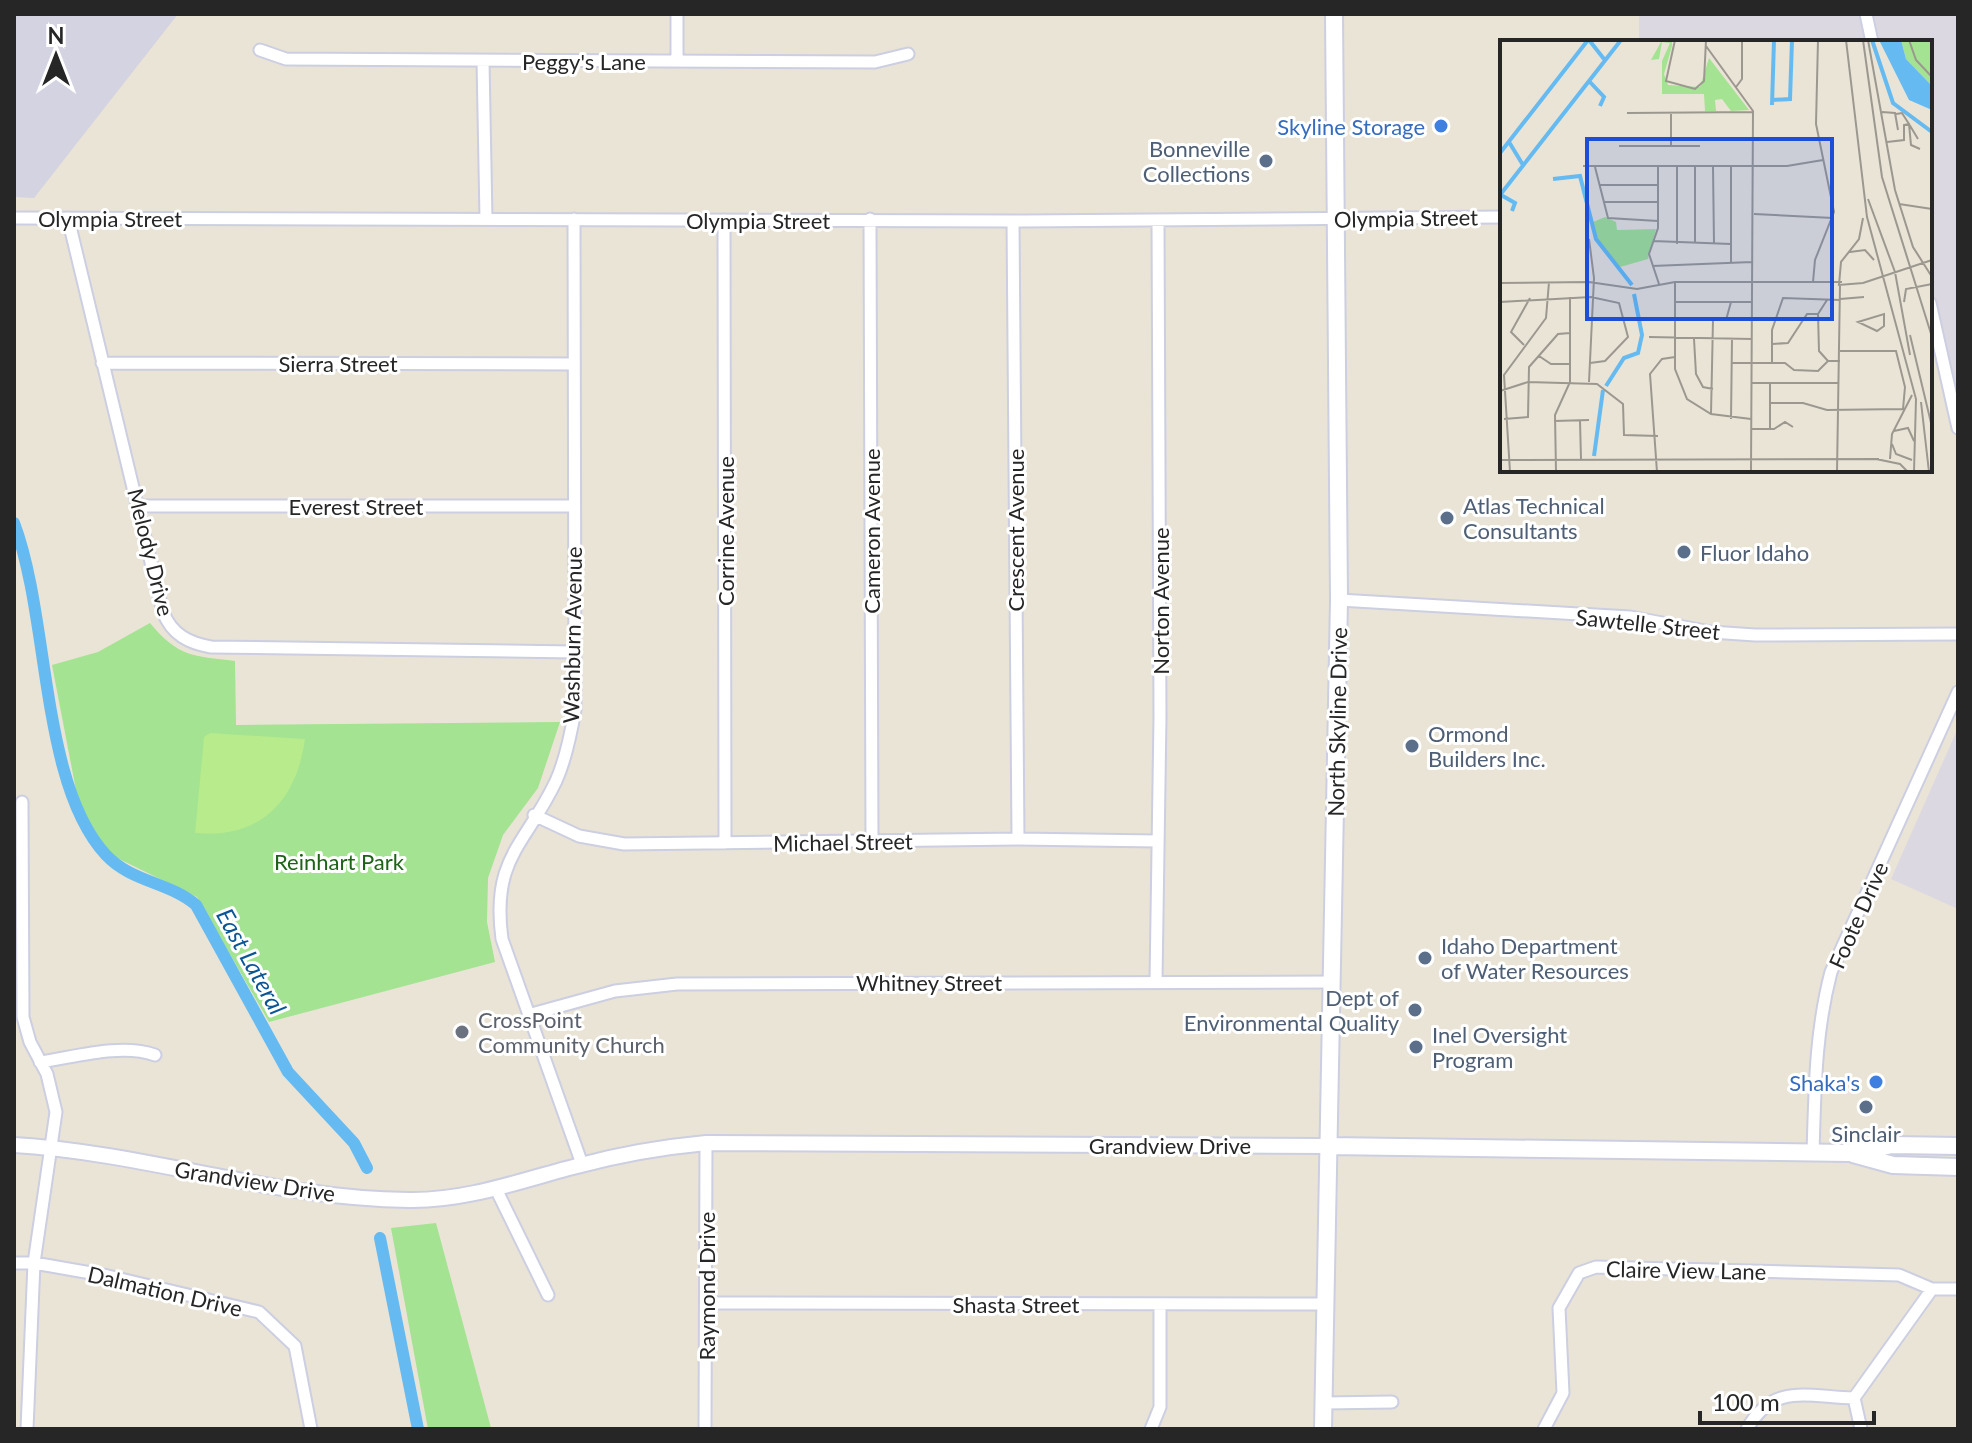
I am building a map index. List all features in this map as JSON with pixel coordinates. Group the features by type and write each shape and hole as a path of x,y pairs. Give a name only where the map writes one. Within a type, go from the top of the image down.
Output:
{"main road":[{"name":"North Skyline Drive","path":"1323,1429 1339,600 1334,14"},
{"name":"Grandview Drive","path":"1329,1146 1813,1153 1849,1153 1893,1145 1958,1146"},
{"name":"Grandview Drive","path":"1849,1153 1893,1165 1958,1167"}],"street":[{"path":"677,14 677,61"},
{"path":"1866,14 1872,40"},
{"name":"Peggy's Lane","path":"260,50 286,59 483,61 875,62 908,54"},
{"path":"483,61 486,219"},
{"name":"Olympia Street","path":"14,218 1158,221 1500,217"},
{"name":"Melody Drive","path":"68,218 167,622 185,640 196,644 281,650 574,652"},
{"name":"Washburn Avenue","path":"574,219 575,710 570,738 555,781 512,850 499,897 502,939 582,1164"},
{"name":"Cameron Avenue","path":"870,219 872,842"},
{"name":"Corrine Avenue","path":"724,220 725,843"},
{"name":"Crescent Avenue","path":"1013,221 1018,839"},
{"name":"Norton Avenue","path":"1156,982 1158,221"},
{"path":"1932,312 1958,428"},
{"name":"Sierra Street","path":"102,363 574,364"},
{"name":"Everest Street","path":"139,506 574,506"},
{"name":"Sawtelle Street","path":"1339,600 1630,617 1711,632 1755,635 1958,634"},
{"name":"Foote Drive","path":"1813,1153 1814,1057 1821,1009 1831,972 1958,692"},
{"path":"22,802 23,1017 54,1102 51,1148 34,1263 27,1429"},
{"name":"Michael Street","path":"534,815 579,836 605,843 1018,839 1157,841"},
{"name":"Whitney Street","path":"528,1015 615,991 677,984 1333,982"},
{"path":"40,1062 123,1050 141,1050 155,1055"},
{"name":"Grandview Drive","path":"14,1145 51,1148 261,1186 417,1200 496,1189 582,1164 660,1148 706,1143 1329,1146"},
{"name":"Raymond Drive","path":"705,1429 706,1143"},
{"path":"496,1189 548,1295"},
{"name":"Dalmation Drive","path":"14,1263 34,1263 259,1312 295,1346 311,1429"},
{"name":"Claire View Lane","path":"1544,1429 1563,1393 1559,1308 1567,1288 1579,1273 1596,1267 1899,1275 1932,1289 1958,1289"},
{"path":"1861,1429 1854,1398 1932,1289"},
{"name":"Shasta Street","path":"707,1303 1326,1304"},
{"path":"1151,1429 1160,1407 1160,1305"},
{"path":"1747,1429 1766,1403 1782,1396 1854,1398"},
{"path":"1324,1403 1392,1402"}],"shaded area":[{"path":"14,14 178,14 34,198 14,197"},
{"path":"1958,14 1958,430 1932,312 1932,40 1639,40 1639,16"},
{"path":"1958,728 1958,909 1891,879"}],"green space":[{"name":"Reinhart Park","path":"150,623 178,649 208,658 235,661 236,725 560,722 538,788 503,835 488,878 487,922 495,962 269,1022 197,897 113,856 81,816 52,665 98,652"},
{"path":"210,733 305,739 294,780 271,812 238,830 195,833 204,737"},
{"path":"436,1223 490,1429 428,1429 391,1228"}],"waterway":[{"name":"East Lateral","path":"14,523 26,562 57,744 69,787 85,824 116,864 138,877 174,891 196,905 288,1072 354,1143 367,1168"},
{"name":"East Lateral","path":"380,1238 418,1429"}],"place":[{"name":"Skyline Storage","path":"1441,126"},
{"name":"Bonneville Collections","path":"1266,161"},
{"name":"Atlas Technical Consultants","path":"1447,518"},
{"name":"Fluor Idaho","path":"1684,552"},
{"name":"Ormond Builders Inc.","path":"1412,746"},
{"name":"Idaho Department of Water Resources","path":"1425,958"},
{"name":"Dept of Environmental Quality","path":"1415,1010"},
{"name":"CrossPoint Community Church","path":"462,1032"},
{"name":"Inel Oversight Program","path":"1416,1047"},
{"name":"Shaka's","path":"1876,1082"},
{"name":"Sinclair","path":"1866,1107"}]}
